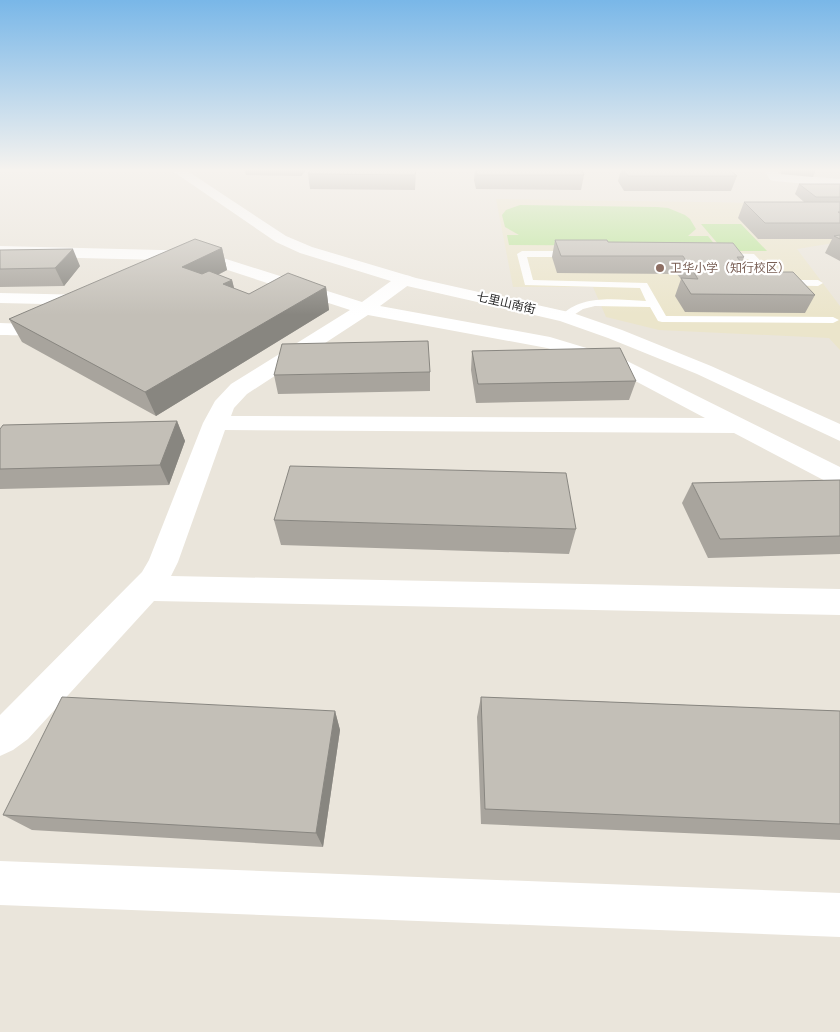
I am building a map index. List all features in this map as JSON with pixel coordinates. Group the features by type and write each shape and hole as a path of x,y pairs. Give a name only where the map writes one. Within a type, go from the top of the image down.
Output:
{"street":[{"name":"七里山南街","path":"249,218 280,239 348,264 404,280 566,317 615,334 704,370 840,433"},
{"path":"0,251 201,256 365,309 550,343 616,363 840,478"},
{"path":"167,270 201,256"},
{"path":"0,737 14,726 153,581 163,562 223,406 239,388 365,309 404,280"},
{"path":"0,298 103,299 31,330 0,329"},
{"path":"215,423 739,426"},
{"path":"146,588 840,602"},
{"path":"0,883 840,915"}],"lane":[{"path":"582,254 522,254 529,283 643,285 662,319 833,320"},
{"path":"711,256 751,256 776,283 818,283"},
{"path":"566,317 579,307 595,303 654,304"}],"shaded area":[{"name":"卫华小学（知行校区）","path":"500,218 797,218 840,242 797,249 840,306 840,350 829,338 659,330 606,317 593,287 513,287"}],"green space":[{"path":"503,218 689,218 696,229 688,236 708,236 716,246 509,245 507,235 519,235 505,227"},
{"path":"701,224 741,224 767,251 724,251"}],"building":[{"path":"760,218 840,218 840,223 765,223"},
{"path":"195,239 222,248 182,267 202,274 209,271 232,280 223,284 249,294 288,273 326,287 145,392 9,319"},
{"path":"555,240 733,243 744,257 737,257 744,266 724,265 729,272 793,272 815,295 691,294 681,278 698,279 692,270 716,270 714,267 690,267 683,256 561,256"},
{"path":"73,249 55,268 0,269 0,250"},
{"path":"428,341 430,372 274,375 282,344"},
{"path":"620,348 636,381 478,384 472,351"},
{"path":"177,421 160,465 0,469 0,429 3,425"},
{"path":"290,466 566,473 576,529 274,520"},
{"path":"840,480 840,536 720,539 692,483"},
{"path":"62,697 335,711 316,833 3,815"},
{"path":"481,697 840,711 840,824 485,809"}],"place":[{"name":"卫华小学（知行校区）","path":"660,268"}]}
